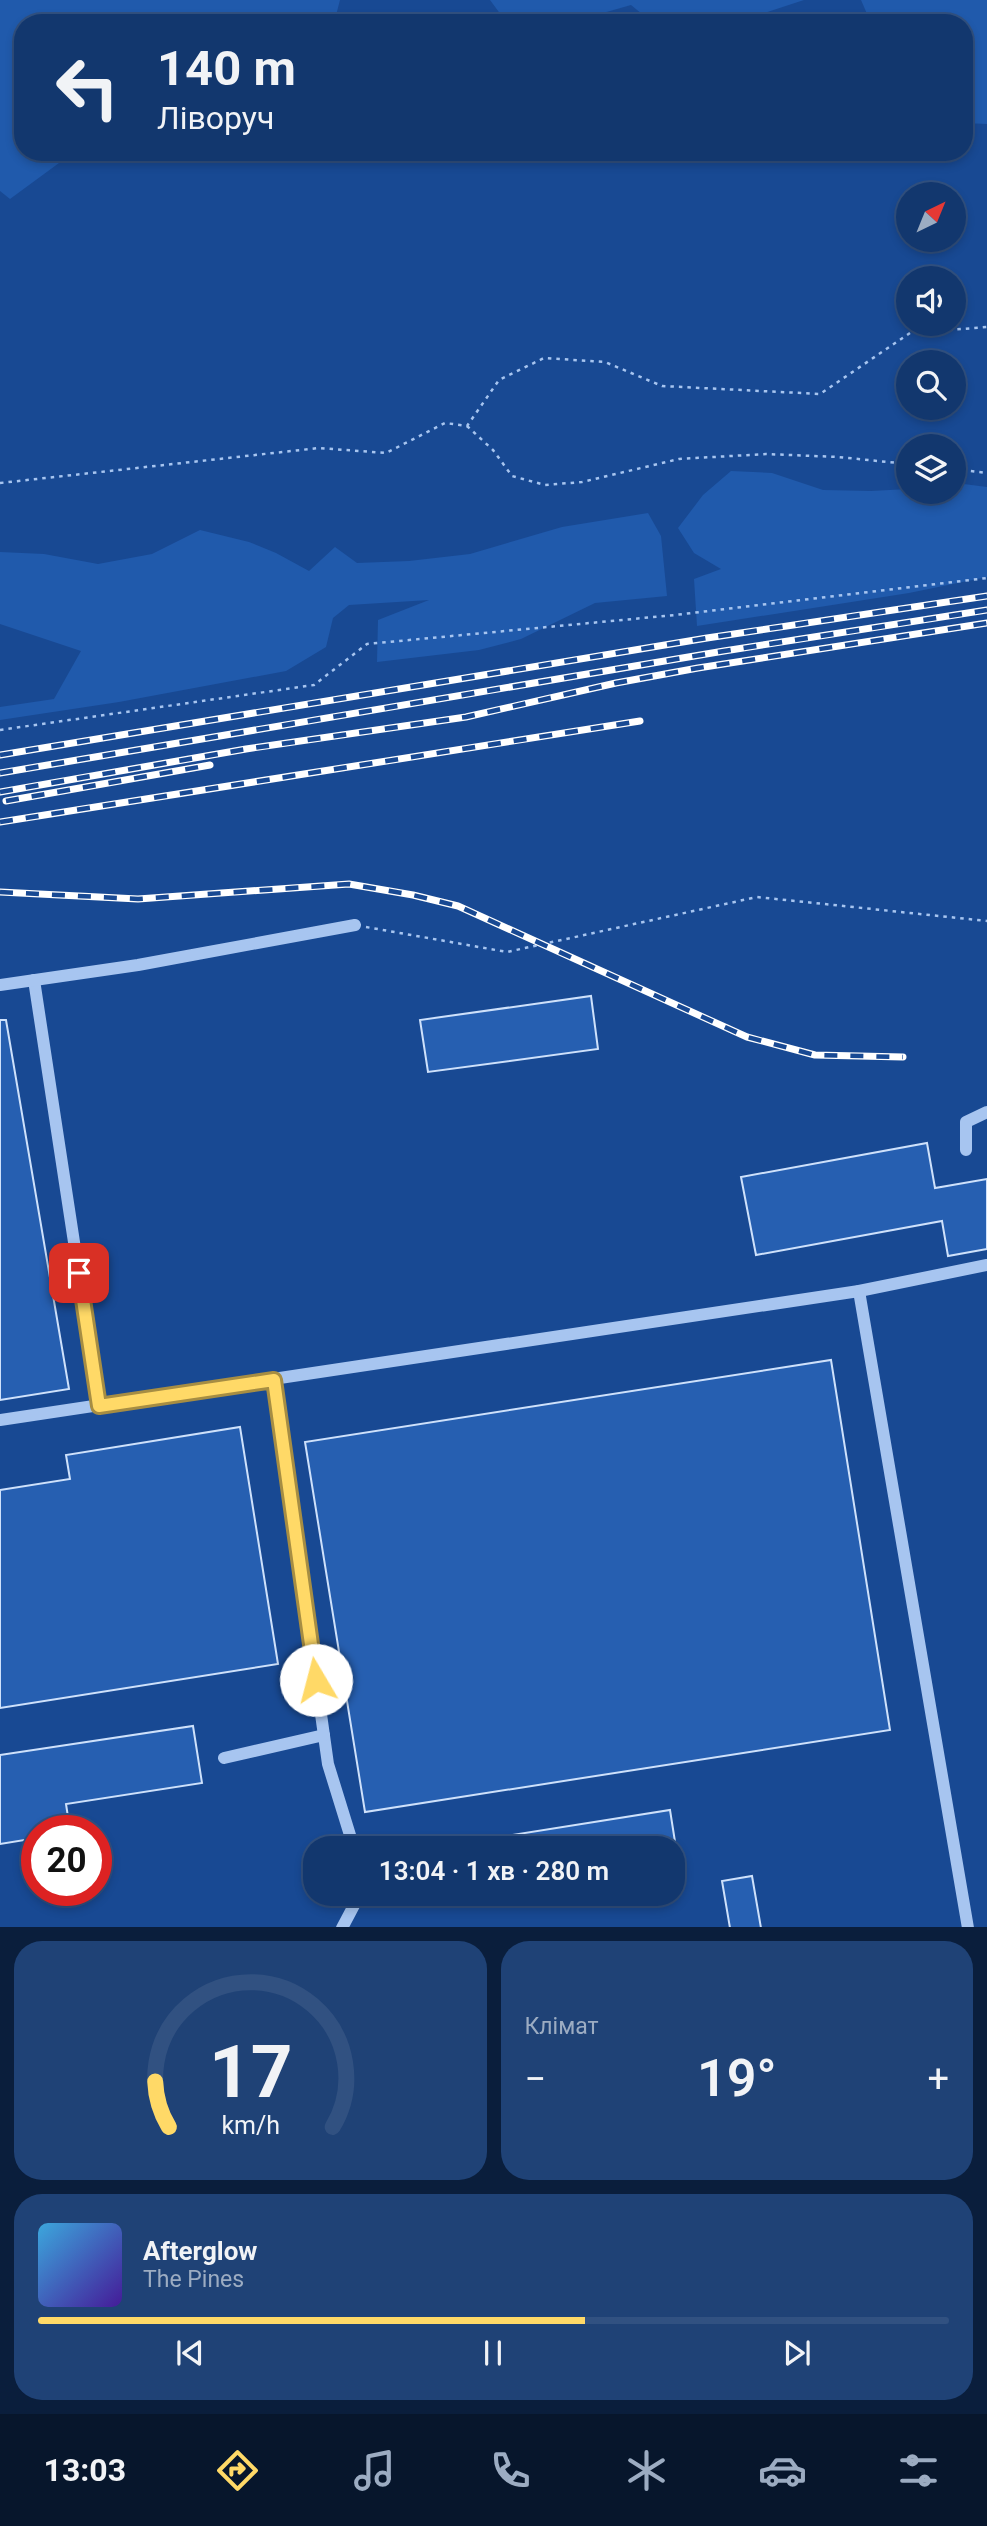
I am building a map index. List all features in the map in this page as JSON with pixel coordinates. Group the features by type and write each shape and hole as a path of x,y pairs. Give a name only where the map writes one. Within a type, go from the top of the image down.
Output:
{"street":[{"path":"0,985 138,965 355,925"},
{"path":"34,980 99,1406"},
{"path":"966,1150 966,1122 987,1112"},
{"path":"0,1420 859,1291 987,1265"},
{"path":"859,1291 968,1927"},
{"path":"274,1380 328,1764 350,1836"},
{"path":"224,1758 324,1735"},
{"path":"342,1927 353,1906"}],"path":[{"path":"467,426 499,380 544,358 605,362 662,386 820,394 910,333 987,327"},
{"path":"0,483 318,448 387,453 445,423 467,426 493,450 512,476 545,485 582,482 680,460 766,454 896,463"},
{"path":"966,470 987,473"},
{"path":"0,730 314,685 367,644 675,615 987,578"},
{"path":"355,925 507,952 757,897 987,921"}],"shaded area":[{"path":"0,0 340,0 336,14 14,14 14,161 60,161 10,199 0,191"},
{"path":"490,0 804,0 761,14 642,14 631,5 600,14 500,14"},
{"path":"861,0 987,0 987,124 973,123 973,14 867,14"},
{"path":"731,471 772,473 823,490 896,490 896,504 966,504 966,484 987,487 987,577 909,593 697,626 694,579 721,569 694,553 678,528 703,495"},
{"path":"648,513 661,536 667,596 595,603 521,639 479,650 377,662 378,620 429,600 349,605 333,618 326,647 286,671 119,702 0,720 0,707 54,699 81,651 0,624 0,552 44,554 98,564 152,554 200,530 249,542 309,571 335,547 357,563 409,561 470,554 562,527"}],"building":[{"path":"591,996 598,1049 428,1072 420,1020"},
{"path":"0,1020 6,1020 69,1389 0,1400"},
{"path":"927,1143 935,1188 987,1179 987,1249 948,1256 942,1221 756,1255 741,1177"},
{"path":"831,1360 890,1730 365,1812 305,1442"},
{"path":"240,1427 278,1664 0,1708 0,1490 70,1479 66,1455"},
{"path":"193,1726 202,1783 66,1804 68,1815 21,1815 21,1841 0,1844 0,1755"},
{"path":"670,1810 674,1836 512,1836"},
{"path":"752,1876 761,1927 730,1927 722,1881"}],"railway":[{"path":"0,755 707,638 987,596"},
{"path":"0,773 724,651 987,610"},
{"path":"0,792 246,749 466,717 616,683 698,668 987,623"},
{"path":"0,822 640,721"},
{"path":"6,801 210,765"},
{"path":"0,892 138,899 349,884 413,895 458,906 747,1037 815,1055 903,1057"}],"route":[{"path":"79,1273 99,1406 274,1380 316,1680"}]}
